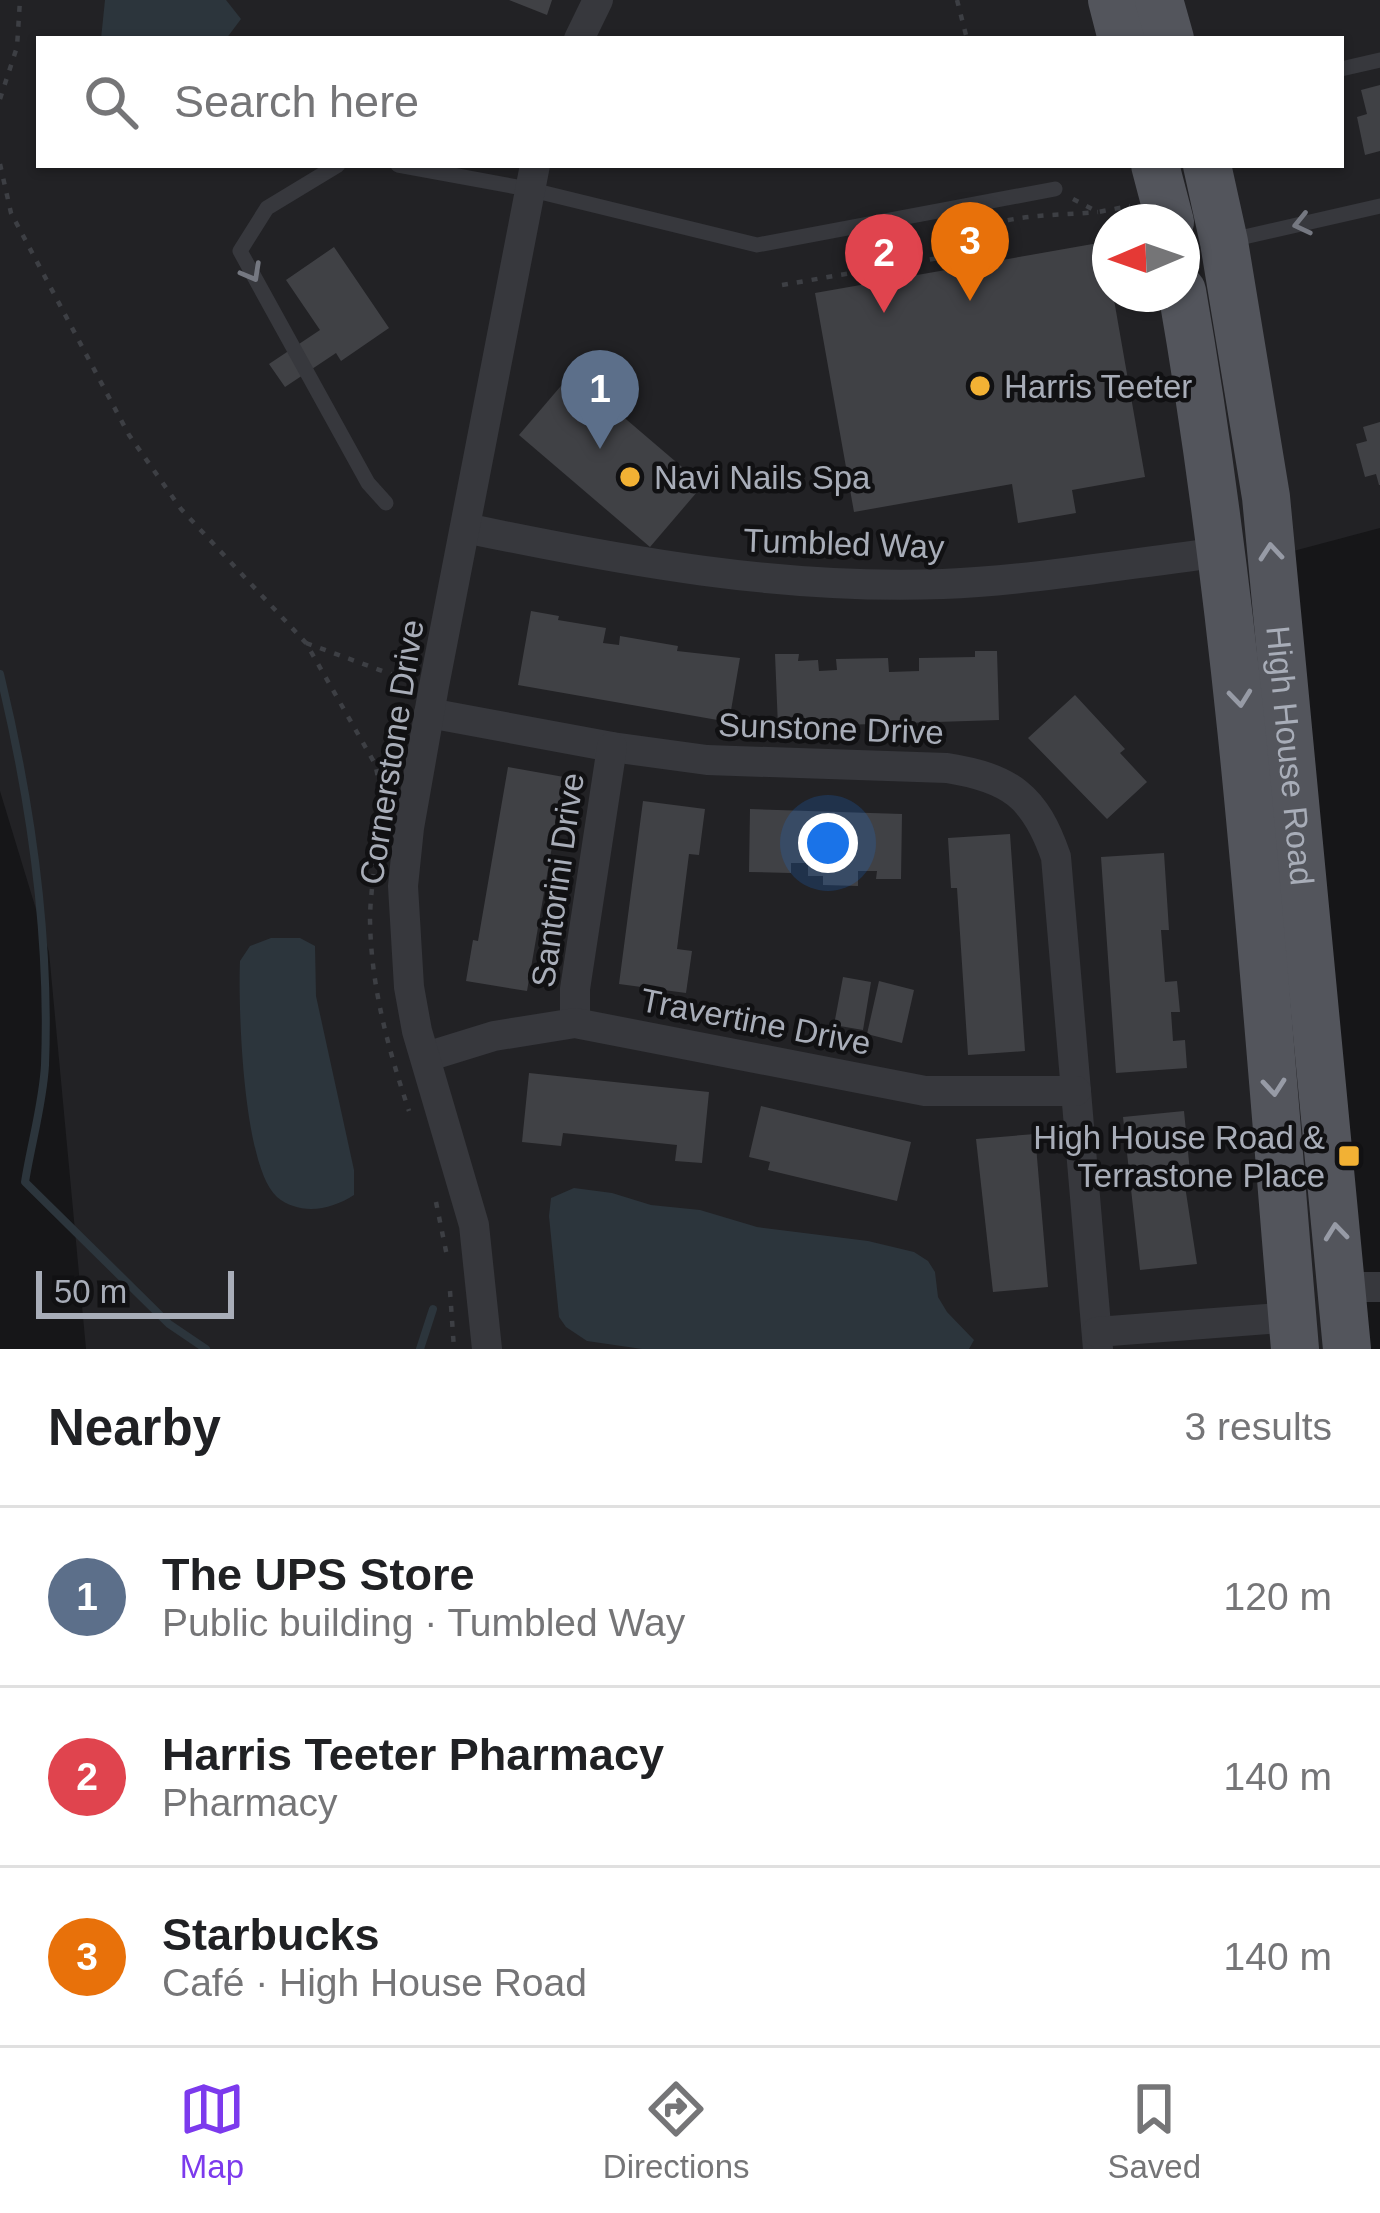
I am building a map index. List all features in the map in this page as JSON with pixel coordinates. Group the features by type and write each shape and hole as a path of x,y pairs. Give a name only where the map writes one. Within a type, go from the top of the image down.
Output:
{"main road":[{"path":"1112,0 1121,36"},
{"path":"1159,0 1169,36"},
{"path":"1156,168 1165,204"},
{"name":"High House Road","path":"1208,168 1266,496 1361,1287 1358,1342"},
{"name":"High House Road","path":"1185,312 1241,703 1294,1333"}],"street":[{"path":"580,36 598,0"},
{"name":"Cornerstone Drive","path":"487,1349 474,1225 409,988 403,886 429,713 532,177"},
{"name":"Tumbled Way","path":"465,528 694,573 805,582 943,584 1223,552"},
{"name":"Sunstone Drive","path":"429,713 612,747 764,764 947,768 983,774 1011,787 1034,808 1056,857 1098,1340"},
{"name":"Santorini Drive","path":"575,1023 575,989 612,747"},
{"name":"Travertine Drive","path":"426,1057 494,1036 575,1023 925,1091 1076,1091"},
{"path":"1098,1340 1294,1333"}],"lane":[{"path":"1344,68 1380,60"},
{"path":"333,168 267,208 240,251 368,483 386,503"},
{"path":"432,168 532,177 757,245 1055,189"},
{"path":"1224,242 1380,206"}],"path":[{"path":"0,99 17,47 20,0"},
{"path":"957,0 966,36"},
{"path":"0,164 11,213 128,435 182,509 306,643 374,763"},
{"path":"1055,189 1092,209"},
{"path":"782,285 944,257 956,239 975,229 1092,213"},
{"path":"306,643 369,669 417,682"}],"shaded area":[{"path":"0,0 1380,0 1380,528 1260,560 1333,1349 86,1349 49,952 0,791"},
{"path":"105,0 226,0 241,19 228,36 101,36"},
{"path":"271,938 300,938 315,946 316,996 354,1170 354,1195 326,1207 305,1209 277,1197 266,1180 250,1122 240,961 250,946"},
{"path":"574,1188 700,1210 757,1227 868,1241 914,1252 935,1272 938,1297 947,1312 974,1340 969,1349 642,1349 587,1341 559,1317 549,1216 551,1198"}],"building":[{"path":"509,0 552,0 547,15"},
{"path":"1380,85 1380,151 1365,155 1357,117 1367,114 1361,90"},
{"name":"Harris Teeter","path":"1092,244 1092,312 1116,312 1145,477 1072,490 1076,513 1018,523 1012,484 854,512 815,293"},
{"path":"334,247 389,328 341,361 336,353 285,387 269,364 320,330 286,280"},
{"path":"572,373 703,485 650,547 519,435"},
{"path":"1380,422 1379,485 1376,474 1365,477 1356,444 1367,441 1363,427"},
{"path":"531,611 606,628 603,643 619,645 620,636 678,646 677,651 740,658 729,722 518,685"},
{"path":"975,651 997,651 999,720 778,727 775,654 799,654 798,661 818,660 819,671 837,670 836,659 888,658 889,672 919,671 919,658 975,657"},
{"path":"1075,695 1125,749 1120,753 1147,782 1107,819 1028,738"},
{"path":"508,767 564,777 527,991 466,981 473,940 478,941"},
{"path":"643,801 705,809 699,855 689,854 677,949 692,951 686,993 619,984"},
{"path":"750,809 902,814 901,879 876,879 877,871 858,871 858,886 823,885 823,876 808,876 808,863 791,863 791,873 749,872"},
{"path":"1010,834 1025,1051 968,1055 957,888 951,888 948,838"},
{"path":"1164,853 1169,930 1161,930 1165,982 1177,981 1180,1012 1171,1012 1173,1041 1185,1040 1187,1068 1116,1073 1101,857"},
{"path":"843,977 871,982 863,1030 834,1025"},
{"path":"879,981 914,990 902,1043 867,1034"},
{"path":"529,1073 709,1092 702,1163 675,1161 677,1145 563,1133 561,1146 522,1142"},
{"path":"761,1106 911,1142 897,1201 768,1170 770,1162 749,1157"},
{"path":"1184,1111 1190,1172 1183,1173 1197,1264 1140,1270 1123,1117"},
{"path":"1035,1134 1048,1287 993,1292 976,1139"}],"waterway":[{"path":"0,674 29,819 44,966 44,1079 25,1182 169,1324 206,1349"},
{"path":"420,1349 433,1309"}],"place":[{"name":"Starbucks","path":"970,301"},
{"name":"Harris Teeter Pharmacy","path":"884,313"},
{"name":"Harris Teeter","path":"980,386"},
{"name":"The UPS Store","path":"600,449"},
{"name":"Navi Nails Spa","path":"630,477"},
{"name":"High House Road & Terrastone Place","path":"1349,1156"}]}
